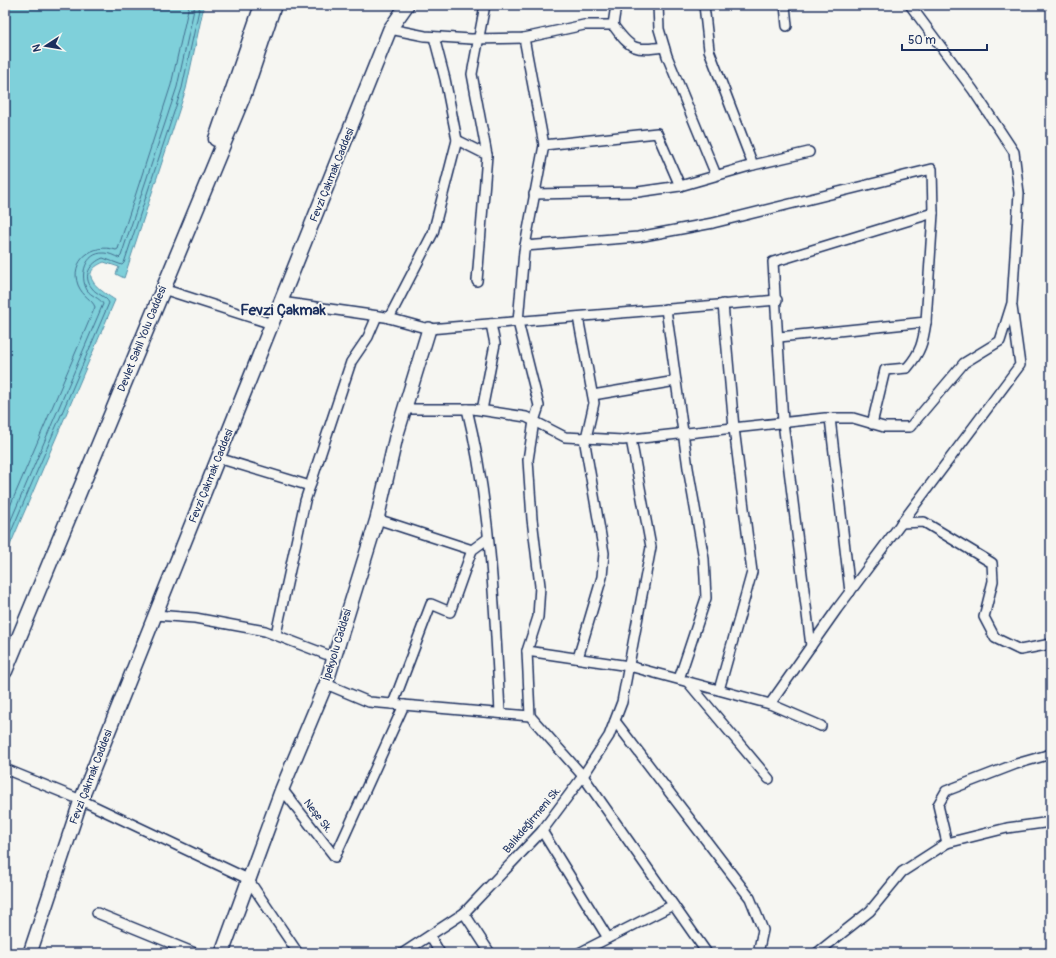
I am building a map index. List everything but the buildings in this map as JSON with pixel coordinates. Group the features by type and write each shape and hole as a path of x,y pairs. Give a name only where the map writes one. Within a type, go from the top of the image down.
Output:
{"main road":[{"name":"Devlet Sahil Yolu Caddesi","path":"5,648 211,154 262,5"},
{"name":"Devlet Sahil Yolu Caddesi","path":"5,671 244,94 274,5"}],"street":[{"name":"Fevzi Çakmak Caddesi","path":"30,953 81,800 390,29 407,5"},
{"path":"477,280 486,155 472,74 477,39 485,5"},
{"path":"616,5 613,25 625,42 641,50 664,47"},
{"path":"658,5 659,29 664,47 716,175"},
{"path":"704,5 709,50 753,165"},
{"path":"785,5 787,26"},
{"path":"770,704 850,592 1020,365 1012,303 1019,193 1014,152 973,90 910,5"},
{"path":"390,29 434,37 477,39 524,38 584,25 613,25"},
{"path":"389,318 433,233 457,140 445,79 434,37"},
{"path":"524,38 544,146 525,246 518,322 539,406 534,421 528,460 532,519 540,586 538,618 527,651 530,716 583,776 707,953"},
{"path":"544,146 657,133 680,186"},
{"path":"457,140 486,155"},
{"path":"534,194 638,192 680,186 753,165 809,152"},
{"path":"525,246 638,237 714,223 932,168 933,213 924,341 917,356 907,368 885,370 872,424"},
{"path":"811,646 783,422 777,300 773,262 933,213"},
{"path":"163,289 272,324"},
{"path":"281,302 389,318 429,329 777,300"},
{"path":"404,409 467,409 526,417 565,437 585,438 631,439 830,418 853,418 884,427 910,427 964,363 1000,341 1012,303"},
{"path":"719,690 752,572 734,428 723,304"},
{"path":"666,309 704,559 706,598 683,680"},
{"path":"276,634 310,486 351,362 368,337 377,316"},
{"path":"578,316 594,403 585,438 604,553 602,577 578,658"},
{"path":"779,337 926,322"},
{"path":"482,410 494,344 490,324"},
{"name":"İpekyolu Caddesi","path":"222,953 282,789 326,684 333,657 377,519 396,437 429,329"},
{"path":"593,395 676,381"},
{"path":"467,409 478,451 495,618 500,713"},
{"path":"830,418 850,592"},
{"name":"Balıkdeğirmeni Sk.","path":"404,953 464,913 542,831 583,776 609,736 622,702 651,547 631,439"},
{"path":"218,458 310,486"},
{"path":"377,519 472,550"},
{"path":"901,523 924,522 992,563 993,581 984,616 995,638 1020,650 1051,644"},
{"path":"393,704 431,604 450,612 472,550 487,539"},
{"path":"155,615 195,618 266,631 333,657"},
{"path":"527,651 629,666 770,704 822,726"},
{"path":"683,680 769,779"},
{"path":"326,684 369,702 530,716"},
{"name":"Neşe Sk.","path":"282,789 335,858 404,705"},
{"path":"615,721 750,898 763,930 758,953"},
{"path":"947,843 938,805 946,791 1016,764 1051,754"},
{"path":"5,769 81,800 248,879 298,953"},
{"path":"817,953 870,911 902,872 947,843 1007,828 1051,822"},
{"path":"542,831 608,938"},
{"path":"578,953 673,905"},
{"path":"96,913 195,953"},
{"path":"464,913 490,953"},
{"path":"430,936 440,953"}],"water":[{"path":"5,5 204,5 186,89 124,278 116,274 119,267 104,262 96,267 92,272 91,277 93,282 103,292 115,300 8,550 5,549"}],"district":[{"name":"Fevzi Çakmak","path":"283,310"}]}
